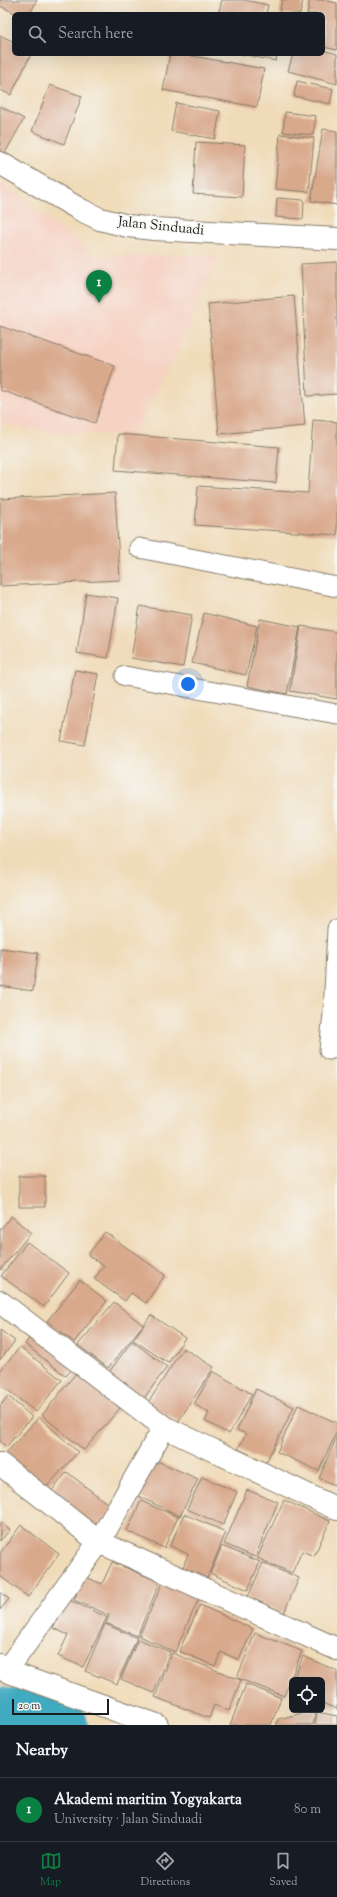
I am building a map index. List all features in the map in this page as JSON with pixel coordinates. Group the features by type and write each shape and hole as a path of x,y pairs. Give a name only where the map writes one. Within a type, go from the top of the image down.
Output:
{"street":[{"name":"Jalan Sinduadi","path":"0,163 81,210 100,219 128,226 162,230 337,239"},
{"path":"0,1302 164,1427 337,1509"},
{"path":"157,1725 3,1668 99,1542 164,1427"},
{"path":"0,1464 99,1542 337,1649"}],"lane":[{"path":"139,548 337,587"},
{"path":"125,676 337,714"},
{"path":"329,1050 337,929"}],"shaded area":[{"path":"0,181 96,256 219,255 179,349 133,435 52,433 0,424"}],"building":[{"path":"0,0 37,0 31,12 13,12 0,6"},
{"path":"222,0 245,0 268,5 266,12 219,12"},
{"path":"282,0 303,0 300,12 279,12"},
{"path":"310,0 323,0 337,3 337,50 325,47 325,12 307,12"},
{"path":"0,35 12,41 12,56 30,56 11,95 0,90"},
{"path":"325,51 337,54 337,84 288,71 292,56 325,56"},
{"path":"170,56 193,56 264,69 257,107 163,90"},
{"path":"251,56 277,56 276,61"},
{"path":"297,81 333,89 330,104 294,96"},
{"path":"50,85 82,96 64,144 32,131"},
{"path":"176,103 220,111 215,139 171,131"},
{"path":"0,106 24,119 0,162"},
{"path":"285,112 316,116 313,135 283,132"},
{"path":"323,129 337,131 337,205 311,201"},
{"path":"280,134 314,138 309,192 275,189"},
{"path":"196,142 245,145 242,197 193,194"},
{"path":"277,198 304,200 303,219 276,217"},
{"path":"337,262 337,394 307,396 301,264"},
{"path":"294,296 305,426 219,434 208,304"},
{"path":"0,326 115,366 95,423 0,390"},
{"path":"313,420 337,422 337,535 195,525 198,486 308,493"},
{"path":"118,434 279,447 276,483 115,470"},
{"path":"115,493 120,580 0,586 0,499"},
{"path":"86,593 118,598 108,658 77,653"},
{"path":"140,606 192,615 183,667 131,658"},
{"path":"204,613 257,626 246,675 192,663"},
{"path":"260,619 300,627 287,694 247,686"},
{"path":"301,626 337,632 337,699 290,691"},
{"path":"75,670 98,674 85,745 61,741"},
{"path":"0,948 38,953 33,991 0,986"},
{"path":"19,1176 45,1176 45,1207 19,1207"},
{"path":"11,1216 31,1233 0,1270 0,1230"},
{"path":"105,1232 165,1275 146,1303 131,1293 125,1301 94,1279 104,1266 88,1255"},
{"path":"27,1242 69,1273 44,1307 1,1276"},
{"path":"80,1280 107,1301 74,1342 47,1321"},
{"path":"114,1302 143,1325 108,1368 78,1345"},
{"path":"151,1315 185,1338 168,1363 133,1340"},
{"path":"0,1330 15,1341 0,1360"},
{"path":"35,1331 76,1364 66,1376 25,1344"},
{"path":"132,1341 167,1367 141,1402 106,1376"},
{"path":"20,1347 62,1380 36,1412 0,1384 0,1371"},
{"path":"183,1348 214,1367 178,1422 148,1403"},
{"path":"213,1371 252,1394 229,1434 205,1421 209,1413 194,1404"},
{"path":"77,1372 120,1408 84,1450 42,1415"},
{"path":"256,1389 294,1407 266,1462 238,1449 246,1434 237,1430"},
{"path":"8,1396 32,1417 6,1447 0,1441 0,1406"},
{"path":"298,1405 337,1423 337,1431 319,1471 277,1452"},
{"path":"39,1417 78,1452 43,1491 4,1455"},
{"path":"337,1436 337,1486 319,1478"},
{"path":"155,1460 198,1479 180,1516 138,1496"},
{"path":"67,1472 113,1508 93,1534 46,1498"},
{"path":"202,1477 237,1492 223,1525 187,1509"},
{"path":"247,1490 278,1502 255,1557 224,1544"},
{"path":"284,1500 330,1521 314,1556 302,1551 292,1573 257,1558"},
{"path":"141,1501 178,1517 164,1548 127,1531"},
{"path":"184,1514 226,1532 206,1581 182,1570 188,1554 170,1546"},
{"path":"0,1522 10,1530 0,1541"},
{"path":"21,1525 59,1554 28,1597 0,1576 0,1553"},
{"path":"222,1546 260,1562 248,1590 210,1573"},
{"path":"112,1562 160,1582 137,1636 106,1623 109,1615 74,1600 83,1576 102,1584"},
{"path":"263,1563 299,1578 284,1613 248,1597"},
{"path":"163,1582 199,1598 175,1652 139,1636"},
{"path":"0,1592 9,1599 0,1610"},
{"path":"67,1599 107,1617 83,1667 58,1656 68,1635 53,1628"},
{"path":"200,1605 253,1629 239,1660 221,1652 215,1666 179,1651"},
{"path":"105,1624 137,1638 117,1684 85,1671"},
{"path":"255,1633 302,1651 292,1677 289,1677 289,1684 284,1696 237,1678"},
{"path":"138,1639 170,1652 154,1693 121,1679"},
{"path":"172,1653 241,1680 229,1711 214,1705 209,1718 155,1697"},
{"path":"303,1656 337,1671 337,1709 325,1704 325,1677 294,1677"},
{"path":"246,1684 281,1698 271,1725 230,1725"},
{"path":"303,1713 315,1713 313,1725 276,1725 278,1719"},
{"path":"317,1713 337,1716 337,1725 315,1725"}],"waterway":[{"path":"0,1716 59,1725"}],"place":[{"name":"Akademi maritim Yogyakarta","path":"99,303"}]}
